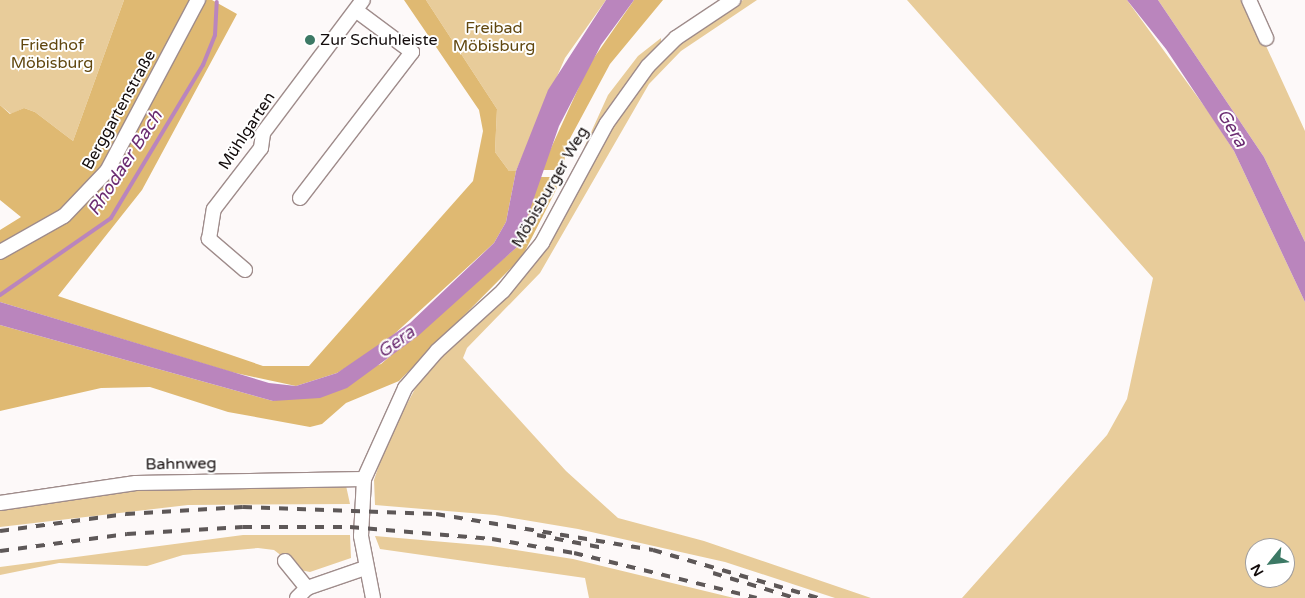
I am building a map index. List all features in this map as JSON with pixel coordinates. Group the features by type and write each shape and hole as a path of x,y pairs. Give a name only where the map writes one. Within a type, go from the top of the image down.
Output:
{"street":[{"name":"Berggartenstraße","path":"0,252 64,216 107,171 198,0"},
{"name":"Möbisburger Weg","path":"373,598 366,568 364,479 405,388 437,351 504,291 542,243 608,123 648,66 676,38 733,0"},
{"path":"1249,0 1266,38"},
{"name":"Mühlgarten","path":"244,270 209,239 214,209 260,148 263,133 360,6 412,52 300,198"},
{"name":"Bahnweg","path":"0,503 136,483 364,479"},
{"path":"285,561 307,588"},
{"path":"297,598 307,588 366,568"}],"green space":[{"name":"Friedhof Möbisburg","path":"0,0 124,0 73,141 35,112 24,108 11,114 0,105"},
{"name":"Freibad Möbisburg","path":"426,0 606,0 565,58 516,171 509,171 495,152 497,109"},
{"path":"743,0 757,0 681,51 649,84 540,273 467,348 463,358 566,471 618,518 704,541 871,598 835,598 725,562 578,529 495,515 375,505 374,480 387,441 423,374 533,266 612,126 652,70 680,43"},
{"path":"907,0 1127,0 1210,114 1234,151 1305,302 1305,598 962,598 1107,435 1127,399 1153,278"},
{"path":"1158,0 1245,0 1305,131 1305,242 1264,157"},
{"path":"661,38 661,42 627,83 583,150 608,95 638,56"},
{"path":"345,481 350,504 188,505 0,527 0,505 136,485"},
{"path":"243,535 350,535 351,558 310,572 300,570 274,550 258,548 183,555 147,566 59,563 0,575 0,567"},
{"path":"375,536 491,546 573,559 734,598 589,598 585,578 380,549"}],"shaded area":[{"path":"124,0 212,0 237,14 142,190 58,296 263,366 309,366 473,181 483,131 479,110 404,0 426,0 497,109 495,152 509,171 516,171 506,222 494,243 379,348 337,373 296,386 231,372 0,302 0,230 21,217 0,200 0,105 10,114 24,108 35,112 73,141"},
{"path":"634,0 663,0 610,64 567,144 563,170 541,170 589,65"},
{"path":"539,177 553,177 557,188 522,257 399,381 346,403 322,424 310,427 228,412 150,387 101,388 0,411 0,325 273,401 381,364 517,247"}],"water":[{"name":"Gera","path":"606,0 634,0 601,45 559,126 517,247 418,336 347,388 320,398 273,401 0,325 0,302 269,383 296,386 337,373 410,323 494,243 506,222 516,171 548,90"},
{"name":"Gera","path":"1127,0 1158,0 1264,157 1305,242 1305,302 1234,151 1166,49"}],"waterway":[{"name":"Rhodaer Bach","path":"0,295 111,218 203,65 215,35 217,2"}],"railway":[{"path":"0,531 126,514 243,507 436,514 653,550 818,598"},
{"path":"0,551 127,534 243,527 350,527 492,539 574,553 757,598"},
{"path":"537,535 604,548"},
{"path":"713,573 795,598"}],"place":[{"name":"Zur Schuhleiste","path":"310,40"}]}
